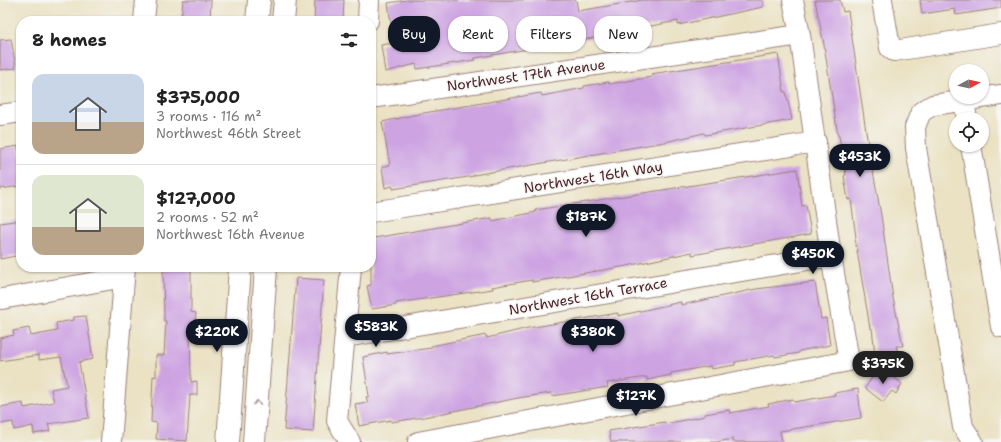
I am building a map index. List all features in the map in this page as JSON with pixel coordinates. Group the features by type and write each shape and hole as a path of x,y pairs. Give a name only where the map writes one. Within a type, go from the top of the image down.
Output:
{"main road":[{"path":"258,16 259,0"},
{"path":"283,16 285,0"},
{"path":"228,442 240,272"},
{"path":"254,442 266,272"}],"street":[{"path":"144,16 146,0"},
{"path":"368,16 369,0"},
{"path":"418,442 849,361 831,256 816,142 800,35 793,0"},
{"path":"882,0 890,48 894,51 1001,34"},
{"name":"Northwest 17th Avenue","path":"376,97 800,35"},
{"path":"973,442 963,427 916,148 915,127 921,112 933,105 966,110 1001,95"},
{"path":"0,115 16,113"},
{"name":"Northwest 16th Way","path":"376,211 816,142"},
{"path":"972,152 1001,327"},
{"name":"Northwest 16th Terrace","path":"346,337 831,256"},
{"path":"2,299 124,272 112,442"},
{"path":"350,442 337,421 346,337 351,272"}],"building":[{"path":"183,0 211,0 210,16 181,16"},
{"path":"315,0 344,0 343,16 314,16"},
{"path":"406,0 576,0 578,11 643,0 763,0 763,7 678,25 678,21 652,26 652,16 594,16 594,38 586,39 586,16 516,16 516,51 475,58 475,60 417,69 416,64 385,72 381,45 388,44 388,52 440,52 440,16 390,16 388,3"},
{"path":"815,0 840,0 843,12 848,11 893,298 903,346 896,346 899,358 876,362 872,328 870,328 855,239 851,199 848,200 844,176 846,175"},
{"path":"920,0 1001,0 1001,8 956,15 955,9 922,14"},
{"path":"11,39 16,68 0,70 0,40"},
{"path":"778,54 784,92 786,92 792,120 705,135 704,133 665,142 474,176 393,189 393,186 385,188 382,167 390,165 382,122 418,114 541,93 542,96 584,88 584,86 609,82 609,84 652,77 651,74"},
{"path":"16,146 16,187 0,189 0,149"},
{"path":"797,169 802,206 806,205 811,234 692,255 692,252 627,266 532,282 532,280 492,287 493,289 396,303 396,305 372,309 367,286 371,285 371,272 376,272 376,238 492,218 492,221 536,212 535,210"},
{"path":"16,221 16,256 0,259 0,223"},
{"path":"163,272 191,272 191,312 196,313 194,332 190,332 191,382 197,381 197,395 190,395 187,441 156,439 157,423 151,422 153,376 156,377 156,355 164,355 166,321 164,321"},
{"path":"296,278 324,280 313,432 284,430"},
{"path":"815,282 821,319 826,318 830,345 799,351 799,353 775,357 774,355 735,362 735,365 711,369 710,366 671,373 671,375 647,380 647,377 607,383 608,387 552,396 551,393 518,398 424,417 391,422 391,420 359,426 355,404 368,402 366,397 369,396 363,357 387,352 387,354 431,348 431,346 486,335 487,338 528,328 618,313 618,316 681,302 681,305 756,289"},
{"path":"86,316 93,359 79,362 89,418 48,424 50,431 34,434 33,426 14,430 13,422 0,424 0,407 23,403 24,408 54,402 51,389 67,386 61,357 39,360 39,355 0,361 0,338 14,335 13,331 29,328 31,336 57,331 56,323 74,320 74,317"},
{"path":"880,366 902,384 896,394 892,391 883,402 865,388"},
{"path":"858,389 861,418 780,431 782,442 733,442 733,439 717,442 611,442 609,431 665,422 665,424 705,416 705,414 729,410 730,413 769,406 768,404 793,399 794,402 835,395 834,393"}]}
